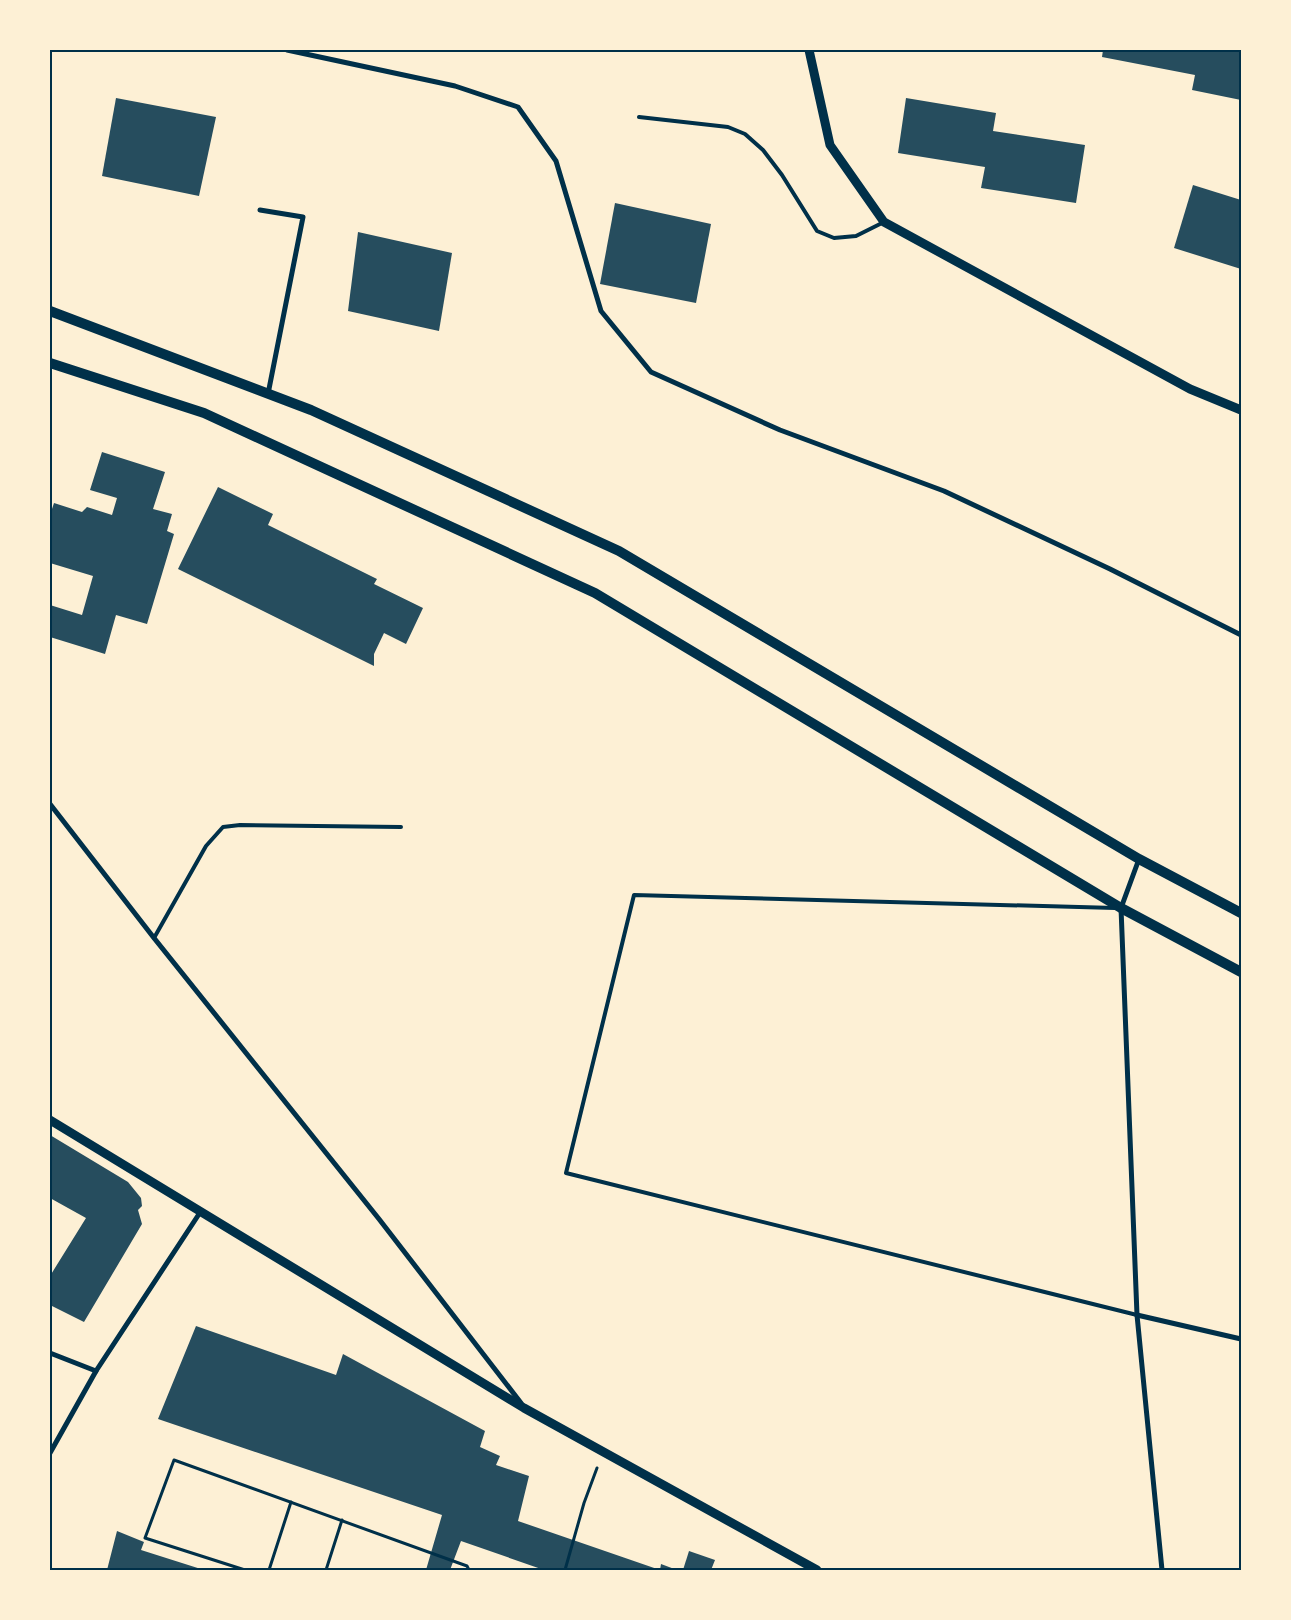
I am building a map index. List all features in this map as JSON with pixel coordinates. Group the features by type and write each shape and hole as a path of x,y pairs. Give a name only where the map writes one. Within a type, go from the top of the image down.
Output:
{"main road":[{"path":"50,311 311,410 619,551 1139,859 1241,913"},
{"path":"50,363 204,413 595,593 1121,908 1241,972"}],"street":[{"path":"287,50 455,86 518,107 556,161 601,311 651,372 780,430 944,491 1110,569 1241,635"},
{"path":"809,50 830,145 884,222 1190,389 1241,410"},
{"path":"260,210 303,217 268,394"},
{"path":"50,804 154,938 379,1219 524,1408"},
{"path":"1139,859 1121,908 1137,1315 1162,1570"},
{"path":"50,1120 524,1408 817,1570"},
{"path":"50,1453 96,1371 201,1210"},
{"path":"1137,1315 1241,1339"},
{"path":"50,1353 96,1371"}],"lane":[{"path":"639,117 728,128 745,134 763,150 782,175 818,231 834,238 856,236 884,222"},
{"path":"154,938 206,846 223,827 240,825 401,827"},
{"path":"1121,908 634,895 566,1173 1137,1315"}],"path":[{"path":"565,1570 584,1503 603,1451"},
{"path":"244,1570 146,1538 174,1460 466,1566 469,1570"},
{"path":"269,1570 291,1502"},
{"path":"326,1570 342,1520"}],"building":[{"path":"1103,50 1241,50 1241,100 1192,90 1195,75 1102,57"},
{"path":"116,98 216,117 199,196 102,176"},
{"path":"906,98 996,113 993,131 1085,145 1076,203 981,188 985,167 898,153"},
{"path":"1193,185 1241,200 1241,269 1174,248"},
{"path":"615,203 711,224 696,303 600,284"},
{"path":"358,232 452,253 439,331 348,311"},
{"path":"102,452 165,472 153,509 172,514 167,531 174,534 147,624 116,615 105,654 50,637 50,605 82,615 93,576 50,563 50,515 54,503 82,512 87,507 112,515 117,498 90,490"},
{"path":"218,487 273,514 268,525 377,579 374,584 423,608 406,644 384,633 374,654 374,666 178,569"},
{"path":"50,1135 128,1182 141,1198 142,1206 138,1210 142,1224 84,1322 50,1305 50,1276 86,1218 50,1198"},
{"path":"196,1326 336,1375 343,1354 485,1431 480,1447 500,1456 496,1465 529,1476 518,1521 660,1570 544,1570 461,1541 450,1570 426,1570 442,1515 158,1419"},
{"path":"117,1531 144,1542 141,1550 204,1570 107,1570"},
{"path":"689,1551 715,1560 711,1570 683,1570"},
{"path":"661,1564 677,1570 660,1570"}]}
